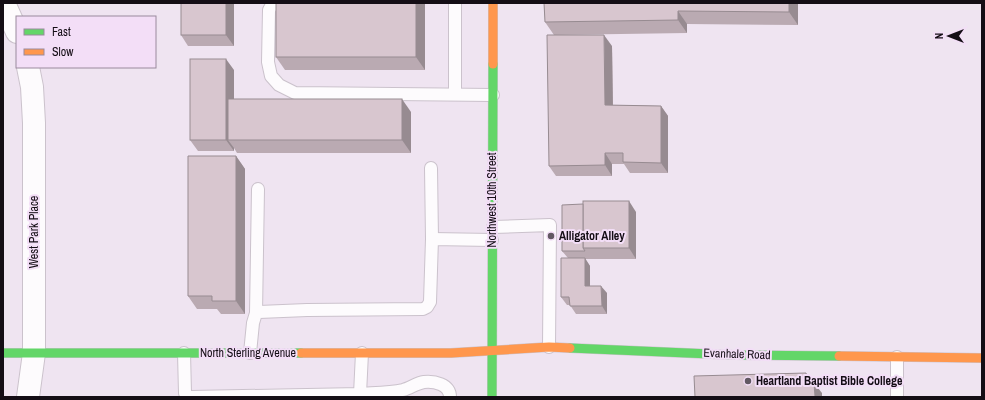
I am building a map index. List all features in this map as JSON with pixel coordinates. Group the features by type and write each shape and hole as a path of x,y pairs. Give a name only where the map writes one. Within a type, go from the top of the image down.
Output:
{"street":[{"path":"4,3 16,30"},
{"name":"Northwest 10th Street","path":"492,3 492,397"},
{"name":"West Park Place","path":"28,68 32,87 34,123 34,353 28,397"},
{"name":"Evanhale Road","path":"492,350 549,347 734,354 982,358"},
{"name":"North Sterling Avenue","path":"3,353 450,353 492,350"}],"lane":[{"path":"273,3 269,10 268,62 271,76 279,85 295,93 492,95"},
{"path":"455,3 455,94"},
{"path":"256,313 307,310 423,309 428,307 430,302 432,239 431,168"},
{"path":"250,353 253,323 256,313 258,189"},
{"path":"492,226 550,225 549,347"},
{"path":"432,239 492,240"},
{"path":"184,353 185,393 187,396 360,394 404,390 424,382 439,383 446,387 450,393 450,397"},
{"path":"360,394 362,353"},
{"path":"897,357 897,397"}],"building":[{"path":"181,3 226,3 226,35 181,35"},
{"path":"276,3 416,3 416,57 276,57"},
{"path":"544,3 789,3 789,12 678,11 678,20 545,22"},
{"path":"547,35 604,35 605,105 661,106 661,163 623,162 623,153 605,153 605,165 549,166"},
{"path":"190,59 226,59 226,140 190,140"},
{"path":"228,99 402,99 402,140 228,140"},
{"path":"188,156 236,156 236,301 212,301 212,296 188,296"},
{"path":"583,201 629,201 629,248 583,248"},
{"path":"583,204 583,248 585,251 562,251 562,205"},
{"path":"561,258 585,258 585,286 601,286 602,306 570,306 569,297 561,297"},
{"path":"806,373 807,383 814,383 815,397 695,397 694,376"}],"traffic: fast":[{"path":"492,397 493,64"},
{"path":"570,348 734,355 839,356"},
{"path":"3,353 301,353"}],"traffic: slow":[{"path":"493,3 493,64"},
{"path":"301,353 451,353 549,347 570,348"},
{"path":"839,356 982,358"}],"place":[{"name":"Alligator Alley","path":"551,236"},
{"name":"Heartland Baptist Bible College","path":"748,381"}]}
